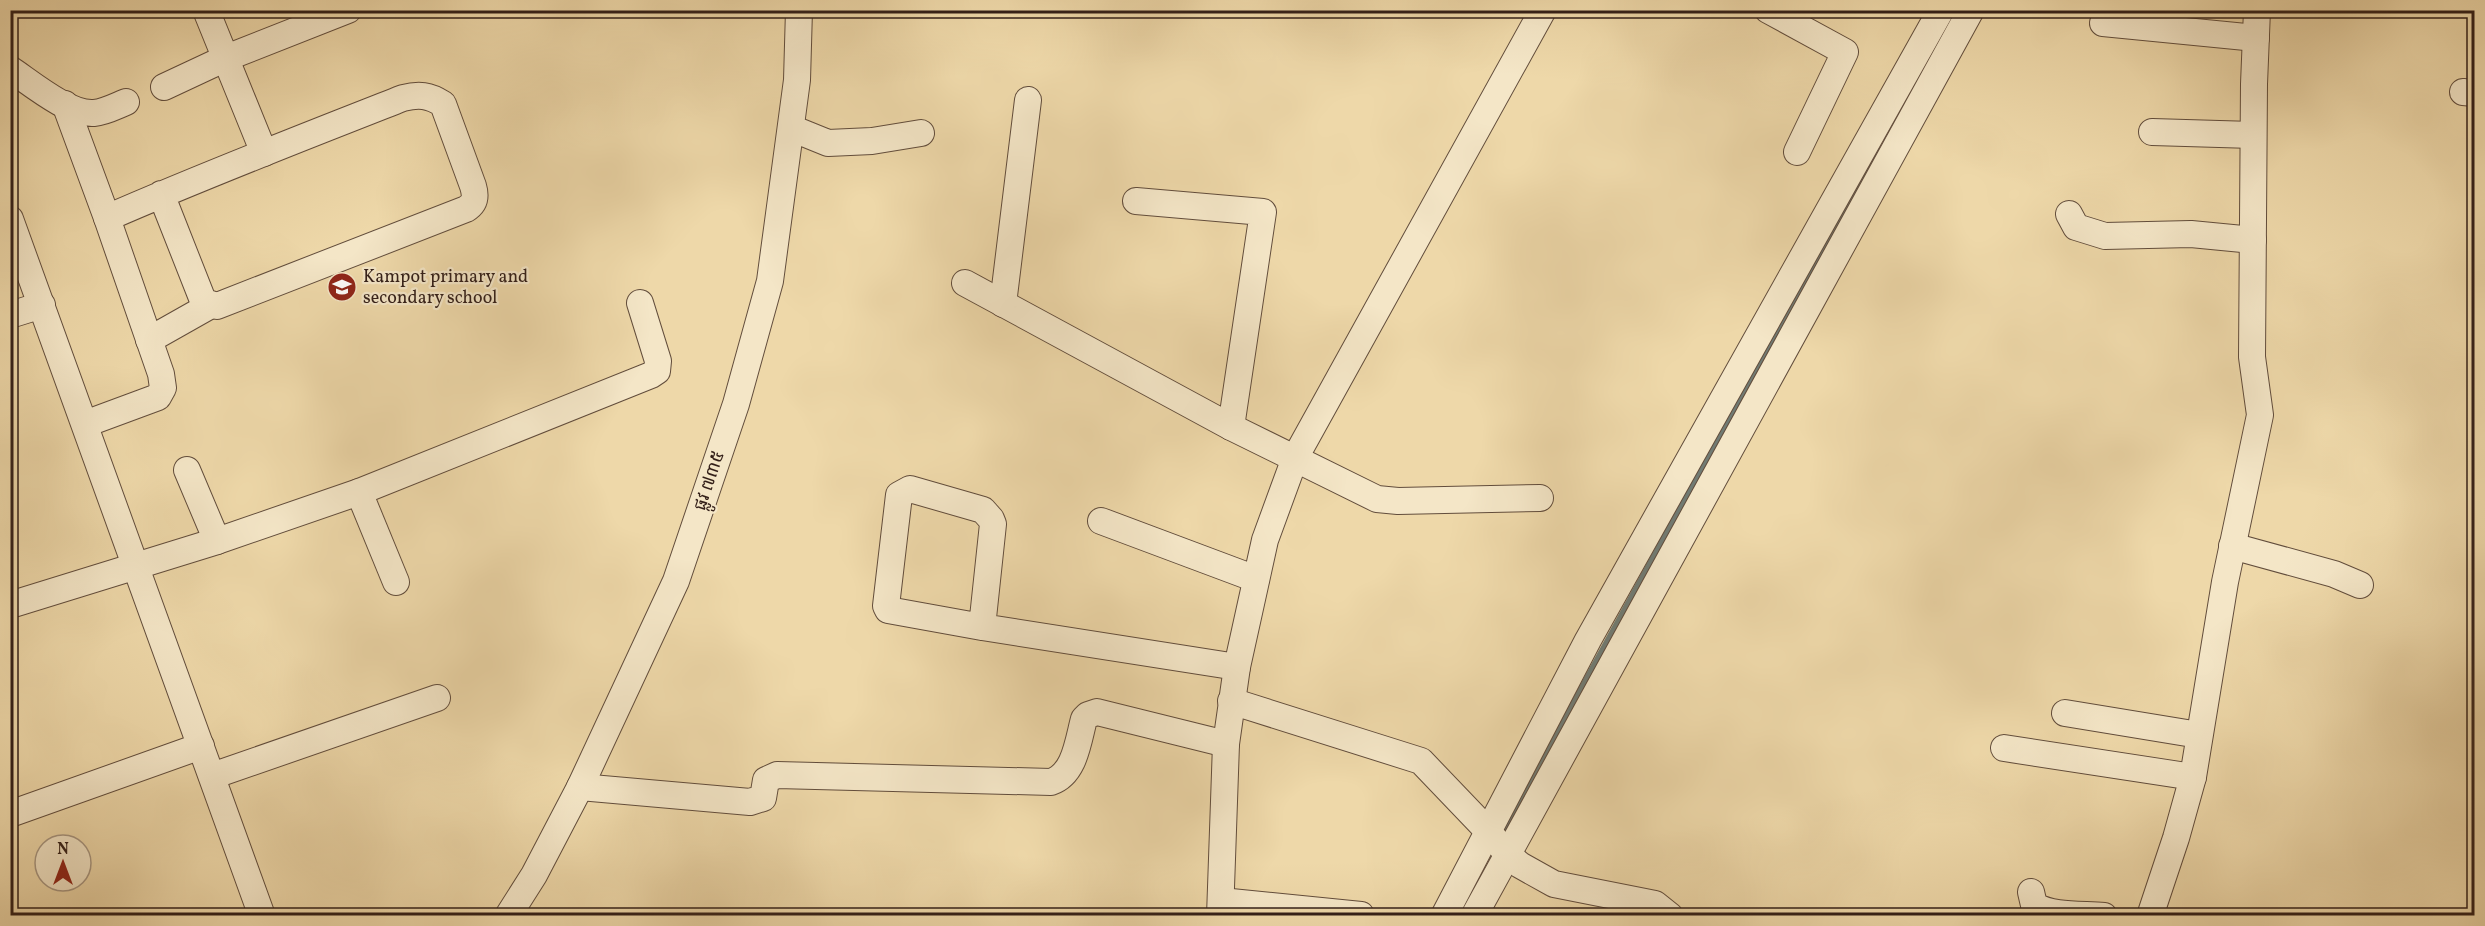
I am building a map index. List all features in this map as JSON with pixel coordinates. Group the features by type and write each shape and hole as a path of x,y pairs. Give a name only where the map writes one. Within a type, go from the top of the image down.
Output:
{"street":[{"path":"206,10 264,153"},
{"path":"164,87 226,58 348,10"},
{"name":"ផ្លូវ ៧៣៥","path":"508,915 534,875 580,787 676,582 736,404 770,281 797,80 800,10"},
{"path":"1361,915 1220,908 1226,744 1237,667 1264,540 1294,458 1543,10"},
{"path":"1768,10 1845,52 1797,152"},
{"path":"1444,915 1594,629 1941,10"},
{"path":"1474,915 1971,10"},
{"path":"2150,915 2176,838 2193,777 2232,546 2260,415 2252,357 2253,135 2257,10"},
{"path":"2103,23 2256,38"},
{"path":"10,69 65,105 88,113 98,113 126,102"},
{"path":"107,218 160,194 403,98 425,95 443,104 448,114 475,197 474,203 466,209 222,306 211,305 202,298 160,194"},
{"path":"1003,304 1028,100"},
{"path":"65,105 107,218 161,374 163,388 158,397 85,424"},
{"path":"791,128 828,143 872,141 921,133"},
{"path":"2152,132 2253,135"},
{"path":"1136,201 1263,212 1231,427"},
{"path":"2069,214 2076,227 2105,236 2191,234 2253,240"},
{"path":"10,219 262,915"},
{"path":"965,283 1231,427 1377,499 1398,501 1540,498"},
{"path":"10,605 218,541 359,492 654,373 658,368 658,361 640,303"},
{"path":"10,315 42,305"},
{"path":"149,340 211,305"},
{"path":"187,470 218,541"},
{"path":"982,627 993,524 991,519 983,510 910,489 905,490 899,495 886,606 888,610 982,627 1237,667"},
{"path":"359,492 396,582"},
{"path":"1101,521 1256,579"},
{"path":"2232,546 2334,574 2360,585"},
{"path":"212,776 437,698"},
{"path":"1231,701 1421,761 1520,865 1554,884 1655,904 1670,915"},
{"path":"580,787 750,802 763,798 766,780 777,775 1051,782 1061,779 1069,770 1084,719 1096,712 1226,744"},
{"path":"2064,713 2199,735"},
{"path":"10,814 201,746"},
{"path":"2004,748 2193,777"},
{"path":"2031,892 2034,904 2038,908 2053,912 2104,915"}],"waterway":[{"path":"1502,833 1877,150"}],"place":[{"name":"Kampot primary and secondary school","path":"342,287"}]}
